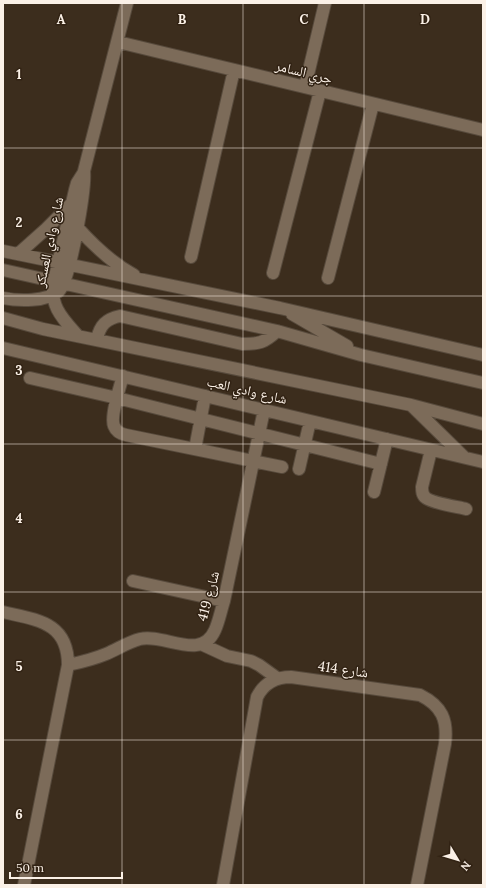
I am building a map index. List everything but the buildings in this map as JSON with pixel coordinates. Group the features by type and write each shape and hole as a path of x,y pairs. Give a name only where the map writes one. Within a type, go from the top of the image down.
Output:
{"street":[{"name":"شارع وادي العسكر","path":"64,264 72,202 77,183 84,171 127,3"},
{"path":"304,87 325,3"},
{"name":"جري السامر","path":"118,42 483,130"},
{"path":"190,257 234,70"},
{"path":"273,273 320,91"},
{"path":"328,278 373,104"},
{"name":"شارع وادي العسكر","path":"78,336 59,313 52,296 59,282 77,227 85,185 84,171"},
{"path":"18,254 46,229 72,202"},
{"path":"77,227 103,253 126,271 142,280"},
{"path":"3,251 280,308 483,355"},
{"path":"3,270 278,331 362,355 483,383"},
{"path":"3,298 24,300 52,296"},
{"path":"280,308 362,355"},
{"path":"97,339 99,330 104,323 112,318 120,316 242,344 250,344 268,340 278,331"},
{"name":"شارع وادي العب","path":"3,318 78,336 412,405 483,424"},
{"name":"شارع وادي العب","path":"3,348 483,462"},
{"path":"123,376 113,422 114,426 119,432 126,435 282,467"},
{"path":"30,378 117,398 381,464"},
{"path":"195,449 205,396"},
{"path":"412,405 464,457"},
{"name":"شارع 419","path":"201,644 212,636 216,629 224,601 264,410"},
{"path":"299,469 310,421"},
{"path":"374,492 387,439"},
{"path":"430,450 422,487 424,497 430,500 466,509"},
{"path":"133,581 224,601"},
{"path":"3,612 44,622 55,630 63,640 68,653 68,665 24,885"},
{"path":"68,665 99,657 140,639 149,638 186,646 201,644 228,656 251,661 277,678 265,686 257,697 223,885"},
{"name":"شارع 414","path":"277,678 291,677 420,695 439,709 445,720 447,732 417,885"}]}
